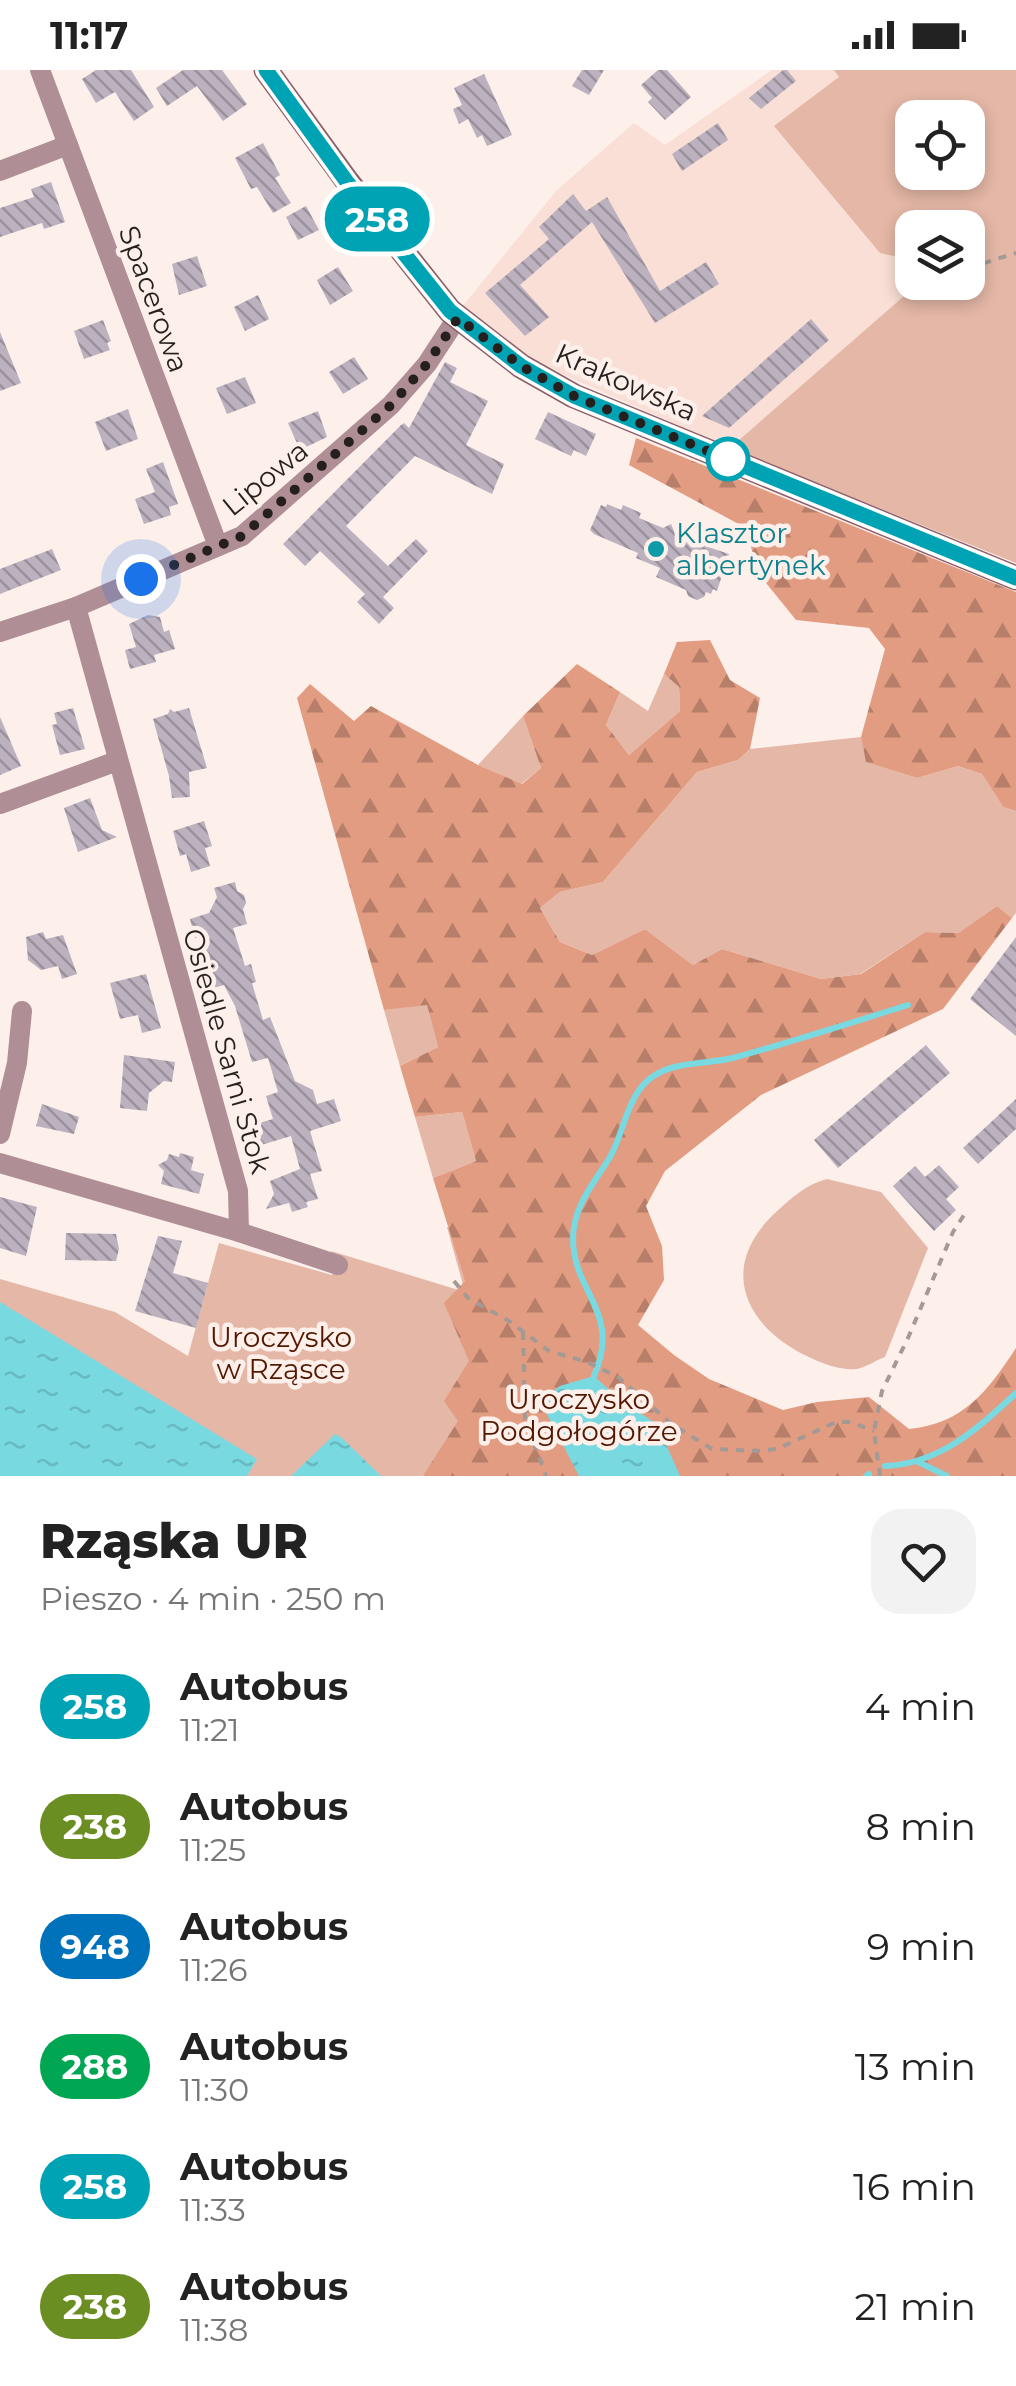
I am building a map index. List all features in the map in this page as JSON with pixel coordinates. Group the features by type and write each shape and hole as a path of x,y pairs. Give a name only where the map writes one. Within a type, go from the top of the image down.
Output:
{"street":[{"name":"Spacerowa","path":"40,70 218,546"},
{"name":"Krakowska","path":"266,70 347,182 458,318 521,366 574,396 1016,578"},
{"path":"0,171 68,145"},
{"name":"Lipowa","path":"0,632 76,606 242,536 378,418 427,364 458,318"},
{"name":"Osiedle Sarni Stok","path":"76,606 238,1191 239,1232"},
{"path":"0,804 118,761"},
{"path":"0,1134 17,1063 22,1012"},
{"path":"0,1163 338,1265"}],"path":[{"path":"985,263 1016,253"},
{"path":"880,1476 874,1431 882,1390 952,1232 964,1215"},
{"path":"454,1281 468,1298 549,1351 587,1362 618,1378 673,1425 712,1449 777,1449 836,1422 850,1422 874,1431"},
{"path":"523,1332 525,1419 546,1476"}],"shaded area":[{"path":"772,70 1016,70 1016,563 730,448 566,376 529,357 462,307 557,190 634,123 665,145"}],"green space":[{"path":"834,70 1016,70 1016,563 730,448 900,300 985,300 985,210 895,210 895,256 880,253 774,126 839,77"},
{"path":"636,438 1016,592 1016,811 1003,807 982,774 958,766 917,778 866,762 861,737 885,649 869,628 796,620 758,573 746,528 629,465"},
{"name":"Uroczysko Podgołogórze","path":"710,640 730,680 760,698 750,749 738,760 697,772 603,882 560,892 540,908 560,942 592,955 645,929 693,965 722,949 821,979 861,974 925,932 958,933 997,906 1012,918 943,1009 761,1095 665,1171 646,1206 662,1246 664,1280 638,1325 709,1379 783,1410 869,1397 909,1429 959,1413 984,1391 1016,1348 1016,1476 423,1476 458,1421 444,1401 469,1361 444,1303 465,1281 433,1178 476,1161 462,1112 415,1117 400,1066 438,1047 427,1005 384,1010 297,698 310,684 354,721 371,706 478,765 522,784 541,768 523,716 577,664 620,692 606,725 629,755 680,711 679,687 664,674 677,642"},
{"path":"664,674 679,687 680,711 629,755 606,725 620,692 648,711"},
{"path":"523,716 541,768 521,784 478,765"},
{"path":"861,737 867,762 917,778 958,766 982,774 1003,807 1016,811 1016,913 1012,918 997,906 958,933 925,932 860,974 821,979 722,949 693,965 645,929 592,955 560,942 540,908 560,892 603,882 697,772 738,760 750,749"},
{"path":"427,1004 438,1047 400,1066 384,1010"},
{"path":"462,1112 476,1161 433,1178 415,1117"},
{"path":"827,1179 881,1192 928,1248 885,1357 857,1369 827,1365 788,1345 769,1330 746,1295 743,1275 747,1254 758,1233 794,1197"},
{"path":"447,1227 577,1229 640,1339 757,1476 0,1476 0,1279 115,1312 188,1356 219,1243 332,1275 335,1266 331,1251 465,1292"}],"water":[{"path":"0,1302 257,1459 247,1476 0,1476"},
{"path":"594,1376 620,1400 657,1424 680,1476 579,1476 540,1401 560,1386"},
{"path":"335,1434 342,1438 381,1476 291,1476"}],"building":[{"path":"96,70 131,70 154,107 134,121 115,92 96,103 82,79"},
{"path":"183,70 222,70 247,104 223,121 197,86 167,106 156,88"},
{"path":"582,70 604,70 589,95 572,86"},
{"path":"658,70 667,70 691,97 665,120 648,102 652,98 641,85"},
{"path":"783,70 796,81 761,109 749,98"},
{"path":"484,74 512,135 487,146 482,135 477,138 468,119 459,124 453,109 462,105 454,88"},
{"path":"718,123 728,140 682,171 672,154"},
{"path":"263,143 280,175 275,178 291,203 273,213 257,187 251,189 235,158"},
{"path":"51,182 65,222 44,229 42,223 0,237 0,208 34,197 31,189"},
{"path":"573,194 586,211 607,197 660,291 706,262 719,284 655,323 592,222 520,285 549,317 525,336 485,293 549,239 539,227"},
{"path":"306,206 319,230 298,240 286,217"},
{"path":"197,256 207,286 179,295 172,264"},
{"path":"338,267 353,291 330,305 317,280"},
{"path":"258,295 269,319 245,331 234,307"},
{"path":"811,319 829,340 729,428 702,416"},
{"path":"103,320 111,341 107,343 110,350 84,359 74,331"},
{"path":"0,332 21,383 0,391"},
{"path":"354,357 368,379 343,394 329,372"},
{"path":"445,362 457,368 450,382 488,401 466,445 504,464 492,494 415,456 346,526 388,566 416,539 428,551 383,597 394,608 379,624 357,602 365,594 320,551 305,566 283,544 401,425 409,428"},
{"path":"245,377 256,403 227,414 216,388"},
{"path":"128,409 138,439 106,451 95,422"},
{"path":"318,411 327,437 300,450 288,423"},
{"path":"548,412 596,434 586,456 574,450 571,456 535,439"},
{"path":"163,462 178,504 169,507 171,515 144,524 135,499 155,492 146,469"},
{"name":"Klasztor albertynek","path":"601,505 621,510 623,505 641,513 639,518 663,528 671,524 676,536 729,554 717,591 706,592 697,600 688,596 686,590 656,577 660,568 636,558 638,553 594,534 590,530"},
{"path":"52,549 61,570 0,594 0,569"},
{"path":"148,615 160,617 175,649 154,655 156,662 130,669 125,650 136,647 129,624"},
{"path":"73,708 85,749 60,755 52,725 57,724 54,713"},
{"path":"189,708 207,768 189,772 190,797 172,798 153,719 168,714 170,709 174,712"},
{"path":"0,717 21,766 0,775"},
{"path":"90,798 102,830 117,837 78,852 64,808"},
{"path":"204,821 212,846 205,848 210,866 191,872 186,854 180,856 173,831"},
{"path":"235,882 237,891 244,895 247,924 233,928 245,966 251,964 256,982 252,983 263,1020 270,1017 295,1081 313,1090 317,1104 334,1099 341,1121 310,1131 322,1171 310,1174 318,1199 292,1212 289,1203 266,1209 274,1194 270,1181 300,1169 291,1136 258,1146 252,1125 273,1119 266,1096 278,1092 268,1058 252,1062 235,1006 224,985 203,991 213,973 202,936 195,938 190,919 209,913 217,897 214,888"},
{"path":"43,932 46,939 63,935 77,974 62,979 58,966 41,970 28,960 26,937"},
{"path":"1016,937 1016,1036 970,999"},
{"path":"146,974 161,1028 142,1033 138,1015 120,1019 110,983"},
{"path":"926,1045 950,1073 838,1168 814,1140"},
{"path":"124,1055 175,1062 172,1082 164,1081 149,1093 147,1111 120,1108"},
{"path":"1016,1099 1016,1129 978,1164 963,1148"},
{"path":"42,1104 79,1117 74,1134 36,1126"},
{"path":"180,1153 194,1157 191,1170 204,1174 199,1194 161,1184 164,1171 158,1165 169,1154 179,1157"},
{"path":"939,1165 959,1187 946,1199 956,1210 934,1231 893,1186 915,1166 925,1177"},
{"path":"0,1197 37,1207 26,1256 0,1248"},
{"path":"66,1233 116,1234 116,1261 65,1260"},
{"path":"158,1236 182,1241 173,1273 208,1283 196,1328 135,1311"}],"waterway":[{"path":"594,1376 603,1335 575,1258 574,1227 580,1205 610,1157 640,1089 665,1070 733,1058 908,1005"},
{"path":"885,1466 940,1452 972,1431 1016,1393"},
{"path":"918,1462 947,1476"}],"bus line":[{"name":"258","path":"266,70 347,182 450,311 521,366 574,396 1016,578"}],"place":[{"name":"Klasztor albertynek","path":"656,549"}],"route":[{"path":"141,579 242,536 391,405 427,364 458,318 521,366 574,396 732,461 728,459"}],"park label":[{"name":"Uroczysko w Rząsce","path":"281,1353"}]}
